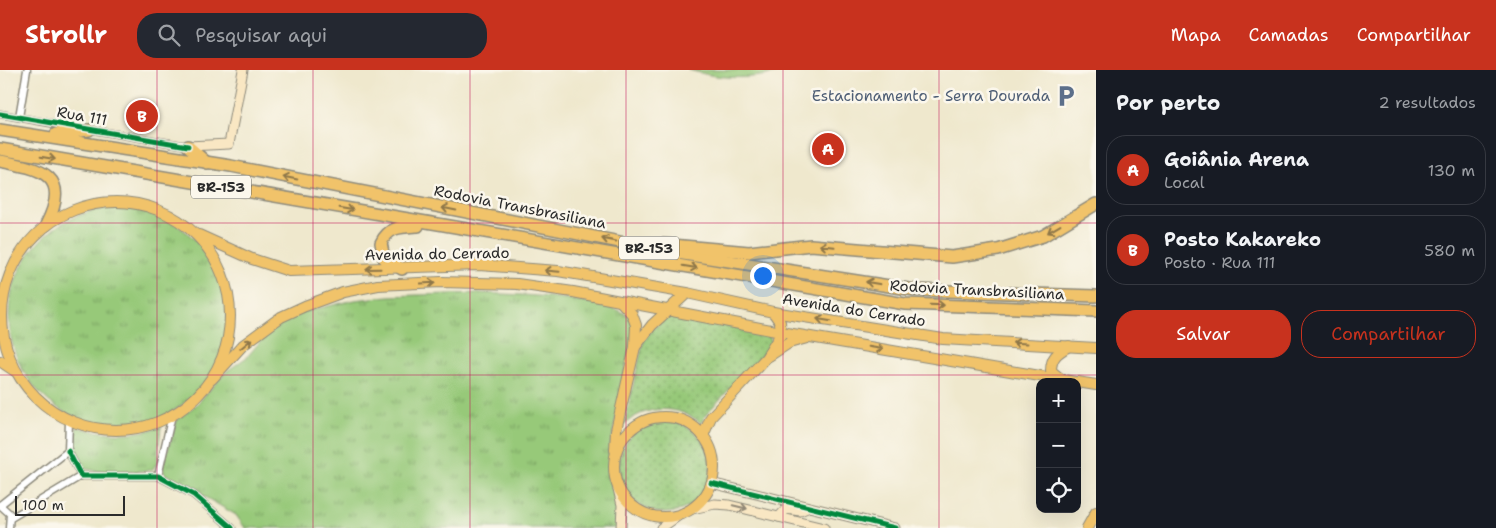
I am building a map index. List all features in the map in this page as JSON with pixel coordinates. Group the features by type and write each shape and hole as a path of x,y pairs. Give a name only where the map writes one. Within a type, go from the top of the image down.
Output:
{"highway":[{"name":"Rodovia Transbrasiliana","path":"0,130 207,162 639,246 915,290 1096,296"},
{"path":"20,134 66,134 89,130"},
{"path":"188,146 207,162"},
{"name":"Rodovia Transbrasiliana","path":"0,149 905,304 1096,310"},
{"path":"0,161 42,171 50,179 56,197 54,209 46,225"},
{"path":"639,246 674,244 748,252 811,245 952,257 998,250 1043,236 1096,204"},
{"path":"402,269 388,262 382,254 381,243 386,234 397,227 443,226"}],"main road":[{"path":"15,371 4,343 3,287 25,246 46,225 75,208 107,200 141,203 172,214 199,235 221,267 231,305 228,344 212,380"},
{"name":"Avenida do Cerrado","path":"199,235 252,260 289,271 402,269 479,265 558,271 687,293 773,312 943,339 1096,348"},
{"name":"Avenida do Cerrado","path":"15,371 32,395 80,426 108,431 136,430 163,421 191,404 243,345 281,317 343,292 378,285 440,282 517,284 573,292 622,303 781,332 1050,378"},
{"path":"635,347 652,325 687,293"},
{"path":"615,453 621,441 630,430 641,422 654,418 668,417 681,420 703,436 711,450 714,467 711,483 704,497 692,509 678,516 660,518 643,514 629,504 618,490 614,472 616,430 635,347 636,325 632,314 622,303"},
{"path":"703,436 711,417 766,358 781,332 780,322 773,312"},
{"path":"766,358 789,343 810,337"},
{"path":"1060,378 1051,371 1051,363 1055,354 1069,346"},
{"path":"0,361 15,371"},
{"name":"Avenida do Cerrado","path":"1081,383 1096,385"},
{"path":"1087,528 1096,512"}],"street":[{"path":"19,118 27,70"},
{"path":"188,146 229,144 243,70"},
{"name":"Rua 111","path":"0,114 188,146"},
{"path":"158,476 172,415"},
{"path":"69,420 68,451 81,476"},
{"path":"11,518 7,510 0,505 68,451"},
{"path":"8,528 11,518 81,476 158,476 194,495 232,528"},
{"path":"711,483 895,528"},
{"path":"618,490 622,506 621,528"},
{"path":"692,509 714,504 729,504 824,528"},
{"path":"779,517 786,509 800,511 810,507"},
{"path":"661,528 678,516"}],"green space":[{"path":"689,70 787,70 763,76 738,78 714,76"},
{"path":"118,208 150,213 160,217 169,221 195,240 214,266 218,275 222,285 227,317 222,349 218,359 214,368 195,394 169,413 160,417 150,421 118,426 86,421 76,417 67,413 41,394 22,368 18,359 14,349 9,317 14,285 18,275 22,266 41,240 67,221 76,217 86,213"},
{"path":"480,293 580,301 617,310 631,317 633,330 609,453 612,486 618,507 618,528 245,528 236,515 164,473 163,465 177,420 196,405 227,371 247,357 281,317 355,300 388,296"},
{"path":"669,315 769,333 772,344 708,412 701,423 683,413 662,409 642,413 624,425 643,343 652,329"},
{"path":"665,421 682,425 697,435 707,450 711,467 707,484 697,499 682,509 665,513 648,509 633,499 623,484 619,467 623,450 633,435 648,425"},
{"path":"77,427 99,432 130,433 161,427 157,463 152,470 124,472 90,470 82,467 77,462 74,454"}],"cycle path":[{"path":"0,114 188,146"},
{"path":"68,451 81,476 158,476 194,495 232,528"},
{"path":"711,483 895,528"}],"place":[{"name":"Estacionamento - Serra Dourada","path":"1066,96"},
{"name":"Posto Kakareko","path":"142,116"},
{"name":"Goiânia Arena","path":"828,149"}]}
